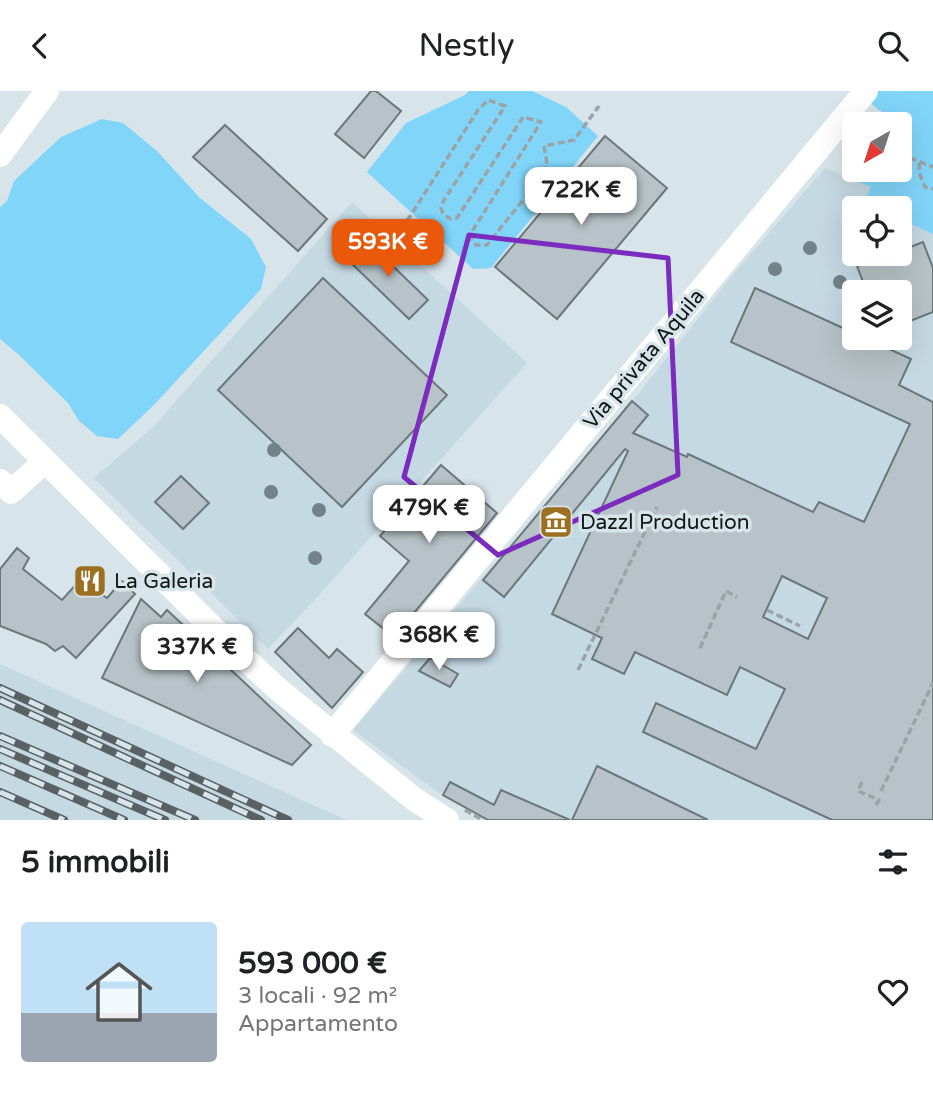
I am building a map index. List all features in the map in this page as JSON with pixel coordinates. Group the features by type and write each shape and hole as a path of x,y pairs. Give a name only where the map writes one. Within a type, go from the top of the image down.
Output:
{"street":[{"path":"0,155 47,91"},
{"name":"Via privata Aquila","path":"337,729 866,91"},
{"path":"0,416 232,647 337,729 414,799 447,820"},
{"path":"0,481 11,492 46,461"}],"path":[{"path":"407,221 478,110 488,100 505,106 444,200 441,208 443,214 451,219 457,218 523,117 541,122 471,233 476,245 487,246 543,175 547,164 544,146 574,140 599,106"},
{"path":"912,160 933,167"},
{"path":"919,163 920,175 926,187 933,189"},
{"path":"578,670 657,507"},
{"path":"701,648 726,591 737,597"},
{"path":"766,610 800,626"},
{"path":"881,791 933,683"},
{"path":"862,782 858,791 879,800 876,805"}],"highlighted area":[{"path":"469,235 668,258 678,475 498,555 404,477"}],"shaded area":[{"path":"469,91 532,91 566,107 598,136 491,268 473,269 367,172 406,123"},
{"path":"874,91 933,91 933,234 912,224 912,196 867,196 871,187 859,182 912,182 912,112 882,112 866,100"},
{"path":"102,119 123,123 157,151 200,198 251,239 266,267 261,289 153,406 118,439 97,436 79,421 68,403 0,339 0,207 7,201 14,181 61,137"},
{"path":"825,168 842,175 842,182 859,182 871,187 867,196 842,196 842,266 912,266 912,224 933,234 933,820 490,820 436,791 353,730 639,393 731,277"},
{"path":"352,202 527,363 268,649 94,478 154,426"},
{"path":"0,664 326,811 347,820 0,820"}],"building":[{"path":"371,91 376,91 401,111 364,158 335,134"},
{"path":"225,125 327,219 298,251 193,157"},
{"path":"605,136 667,188 557,319 495,267"},
{"path":"366,240 428,300 409,319 347,259"},
{"path":"923,242 933,268 933,312 912,320 912,280 862,280 857,266 912,266 912,246"},
{"path":"323,278 447,395 342,507 218,390"},
{"path":"755,288 842,328 842,350 891,350 911,359 899,385 933,402 933,820 832,820 643,732 656,703 756,749 785,689 740,667 727,695 635,652 624,674 592,659 602,638 552,614 628,451 625,449 504,597 483,580 632,401 648,415 633,433 687,457 688,454 813,512 819,502 864,522 910,424 731,342","holes":["782,576 827,598 808,639 763,617"]},
{"path":"441,465 497,513 394,637 365,614 409,561 380,536"},
{"path":"181,476 209,503 183,529 155,502"},
{"path":"17,548 29,558 23,569 62,600 80,580 107,598 122,581 135,594 76,658 63,646 55,651 46,644 0,626 0,569"},
{"path":"141,599 161,617 167,610 311,745 292,765 102,678"},
{"path":"298,628 329,658 337,649 363,672 332,708 275,652"},
{"path":"430,658 458,674 450,687 419,671"},
{"path":"597,766 708,820 572,820"},
{"path":"450,782 494,805 501,790 570,820 488,820 443,795"}],"railway":[{"path":"0,688 288,820"},
{"path":"0,700 261,820"},
{"path":"0,736 195,820"},
{"path":"0,749 165,820"},
{"path":"0,766 124,820"},
{"path":"0,792 64,820"}],"place":[{"name":"Dazzl Production","path":"556,522"},
{"name":"La Galeria","path":"90,581"}]}
